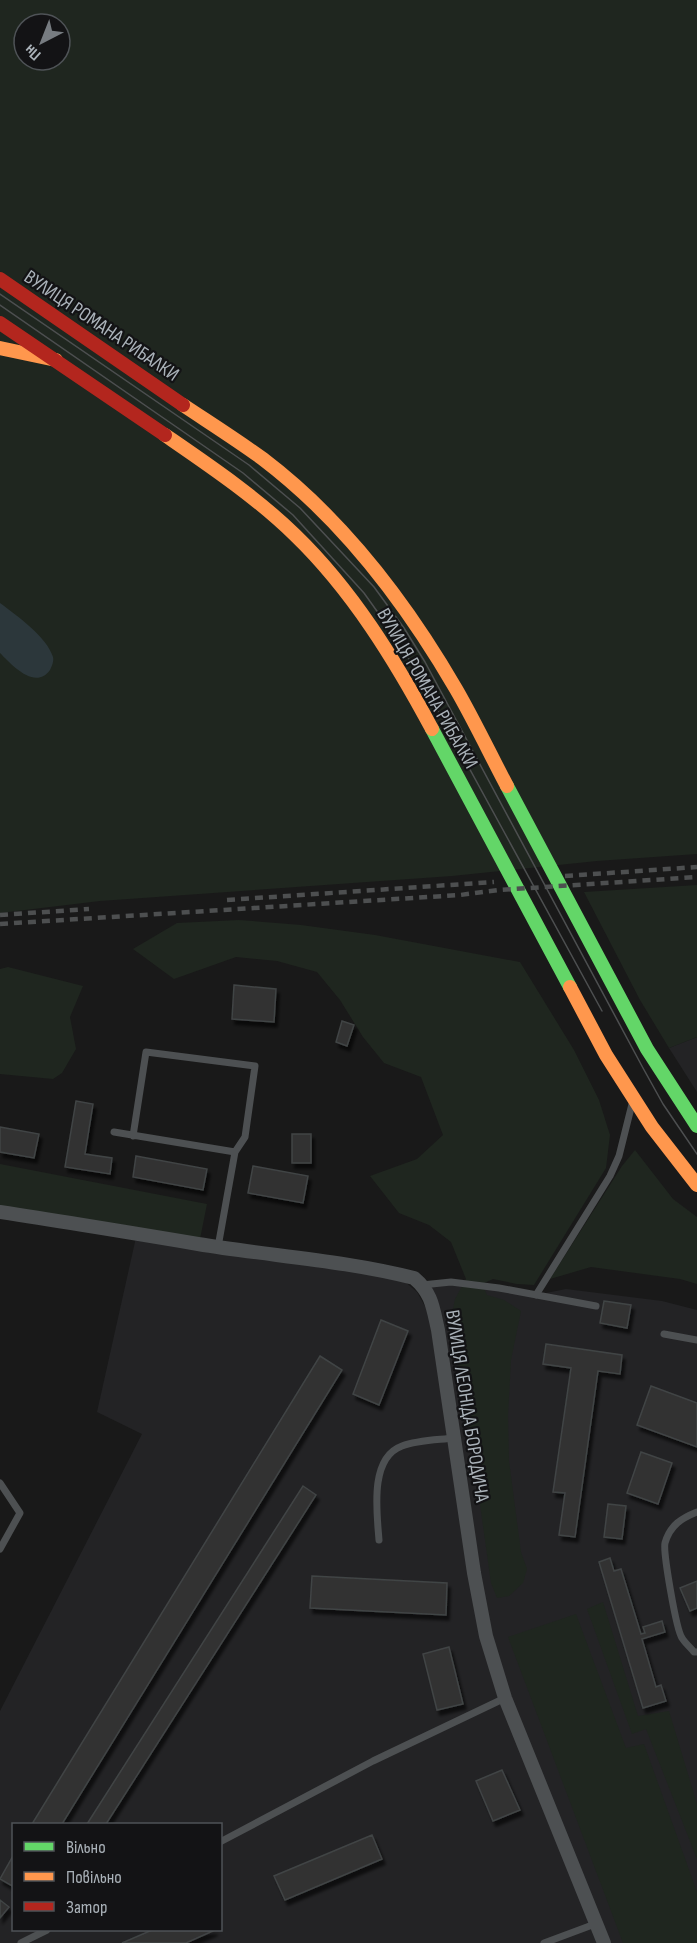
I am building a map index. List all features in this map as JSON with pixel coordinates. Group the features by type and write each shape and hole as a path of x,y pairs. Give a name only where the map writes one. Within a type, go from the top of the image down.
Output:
{"main road":[{"name":"ВУЛИЦЯ РОМАНА РИБАЛКИ","path":"0,279 262,459 296,486 357,548 384,580 442,664 647,1049 697,1126"},
{"name":"ВУЛИЦЯ РОМАНА РИБАЛКИ","path":"0,323 211,467 295,535 348,593 393,659 417,700 581,1010 633,1099 670,1152 697,1185"},
{"path":"0,348 56,360"}],"street":[{"path":"0,1212 398,1274 414,1278 422,1284"},
{"name":"ВУЛИЦЯ ЛЕОНІДА БОРОДИЧА","path":"422,1284 430,1296 438,1330 474,1573 486,1636 506,1698 604,1943"}],"lane":[{"path":"133,1136 146,1052 255,1066 245,1137 235,1152 218,1246"},
{"path":"537,1295 620,1156 633,1099"},
{"path":"114,1132 235,1152"},
{"path":"422,1284 451,1282 596,1306"},
{"path":"664,1334 697,1340"},
{"path":"380,1540 377,1506 378,1480 383,1464 393,1450 403,1445 454,1438"},
{"path":"0,1483 20,1514 0,1549"},
{"path":"697,1512 680,1519 670,1531 665,1544 674,1612 681,1637 694,1652 697,1652"},
{"path":"222,1841 373,1761 506,1698"},
{"path":"544,1943 595,1924"},
{"path":"21,1943 43,1931"}],"shaded area":[{"path":"0,0 697,0 697,854 597,861 452,876 100,901 0,913"},
{"path":"0,603 30,627 50,649 53,662 50,670 44,676 37,678 24,674 0,653"},
{"path":"697,885 697,1037 669,1048 640,1000 584,892"},
{"path":"239,920 301,925 375,935 520,962 574,1050 599,1100 610,1135 606,1168 534,1285 493,1279 482,1284 487,1295 504,1300 521,1311 511,1360 508,1416 509,1461 521,1552 527,1569 523,1583 509,1596 497,1598 491,1583 455,1343 452,1314 455,1299 466,1279 451,1242 429,1225 399,1213 370,1176 417,1159 443,1135 421,1077 384,1063 363,1037 340,1000 317,972 277,961 236,957 174,979 133,949 177,923"},
{"path":"8,967 83,986 70,1017 76,1049 62,1073 53,1079 0,1074 0,969"},
{"path":"697,1037 697,1092 669,1048"},
{"path":"635,1150 673,1199 697,1217 697,1284 680,1279 591,1267 550,1279 622,1166"},
{"path":"0,1164 207,1204 199,1244 0,1212"},
{"path":"137,1233 404,1281 417,1292 437,1328 422,1285 451,1282 536,1295 566,1289 662,1301 697,1310 697,1943 0,1943 0,1711 142,1434 97,1412"},
{"path":"603,1602 638,1716 669,1711 697,1804 697,1859 646,1729 632,1734 587,1609"},
{"path":"576,1614 626,1748 644,1744 697,1892 697,1943 623,1943 508,1637"}],"building":[{"path":"234,985 276,989 274,1022 232,1019"},
{"path":"342,1021 354,1025 347,1046 336,1042"},
{"path":"76,1101 93,1104 85,1154 112,1158 110,1174 65,1167"},
{"path":"0,1127 39,1134 34,1158 0,1152"},
{"path":"292,1134 311,1134 311,1163 292,1163"},
{"path":"136,1156 207,1169 203,1190 133,1177"},
{"path":"253,1166 308,1176 303,1203 248,1193"},
{"path":"604,1301 631,1305 627,1328 600,1323"},
{"path":"381,1320 408,1331 379,1405 353,1394"},
{"path":"546,1344 622,1355 620,1374 598,1371 575,1537 559,1535 565,1493 553,1492 571,1368 543,1364"},
{"path":"320,1356 342,1370 63,1823 33,1823"},
{"path":"651,1386 697,1403 697,1447 637,1425"},
{"path":"641,1452 672,1463 658,1504 627,1493"},
{"path":"303,1486 316,1495 107,1823 88,1823"},
{"path":"608,1504 626,1506 622,1539 604,1537"},
{"path":"610,1558 614,1571 621,1569 641,1634 645,1633 643,1627 662,1621 665,1632 642,1639 656,1687 661,1685 666,1701 643,1708 599,1562"},
{"path":"312,1576 447,1583 446,1615 310,1608"},
{"path":"697,1581 697,1608 690,1611 680,1588"},
{"path":"449,1647 463,1704 437,1710 423,1654"},
{"path":"502,1770 520,1810 493,1821 476,1781"},
{"path":"372,1835 382,1859 285,1900 274,1876"},
{"path":"12,1858 12,1886 0,1879"},
{"path":"0,1900 9,1907 0,1918"},
{"path":"150,1931 213,1931 186,1943 122,1943"}],"tram line":[{"path":"0,294 249,465 300,508 374,587 425,662 643,1068 663,1104 697,1154"},
{"path":"0,305 243,473 293,515 364,593 415,669 602,1011"}],"railway":[{"path":"565,876 697,867"},
{"path":"0,924 460,895 499,890 697,877"},
{"path":"227,900 494,882"},
{"path":"0,915 89,909"}],"traffic: fast":[{"path":"432,729 570,987"},
{"path":"507,786 647,1049 697,1126"}],"traffic: slow":[{"path":"0,348 56,360"},
{"path":"183,405 263,459 292,483 346,535 394,594 437,657 463,701 507,786"},
{"path":"165,435 249,495 316,556 354,602 371,627 403,677 432,729"},
{"path":"570,987 606,1055 652,1127 697,1185"}],"traffic: jam":[{"path":"0,279 183,405"},
{"path":"0,323 165,435"}]}
